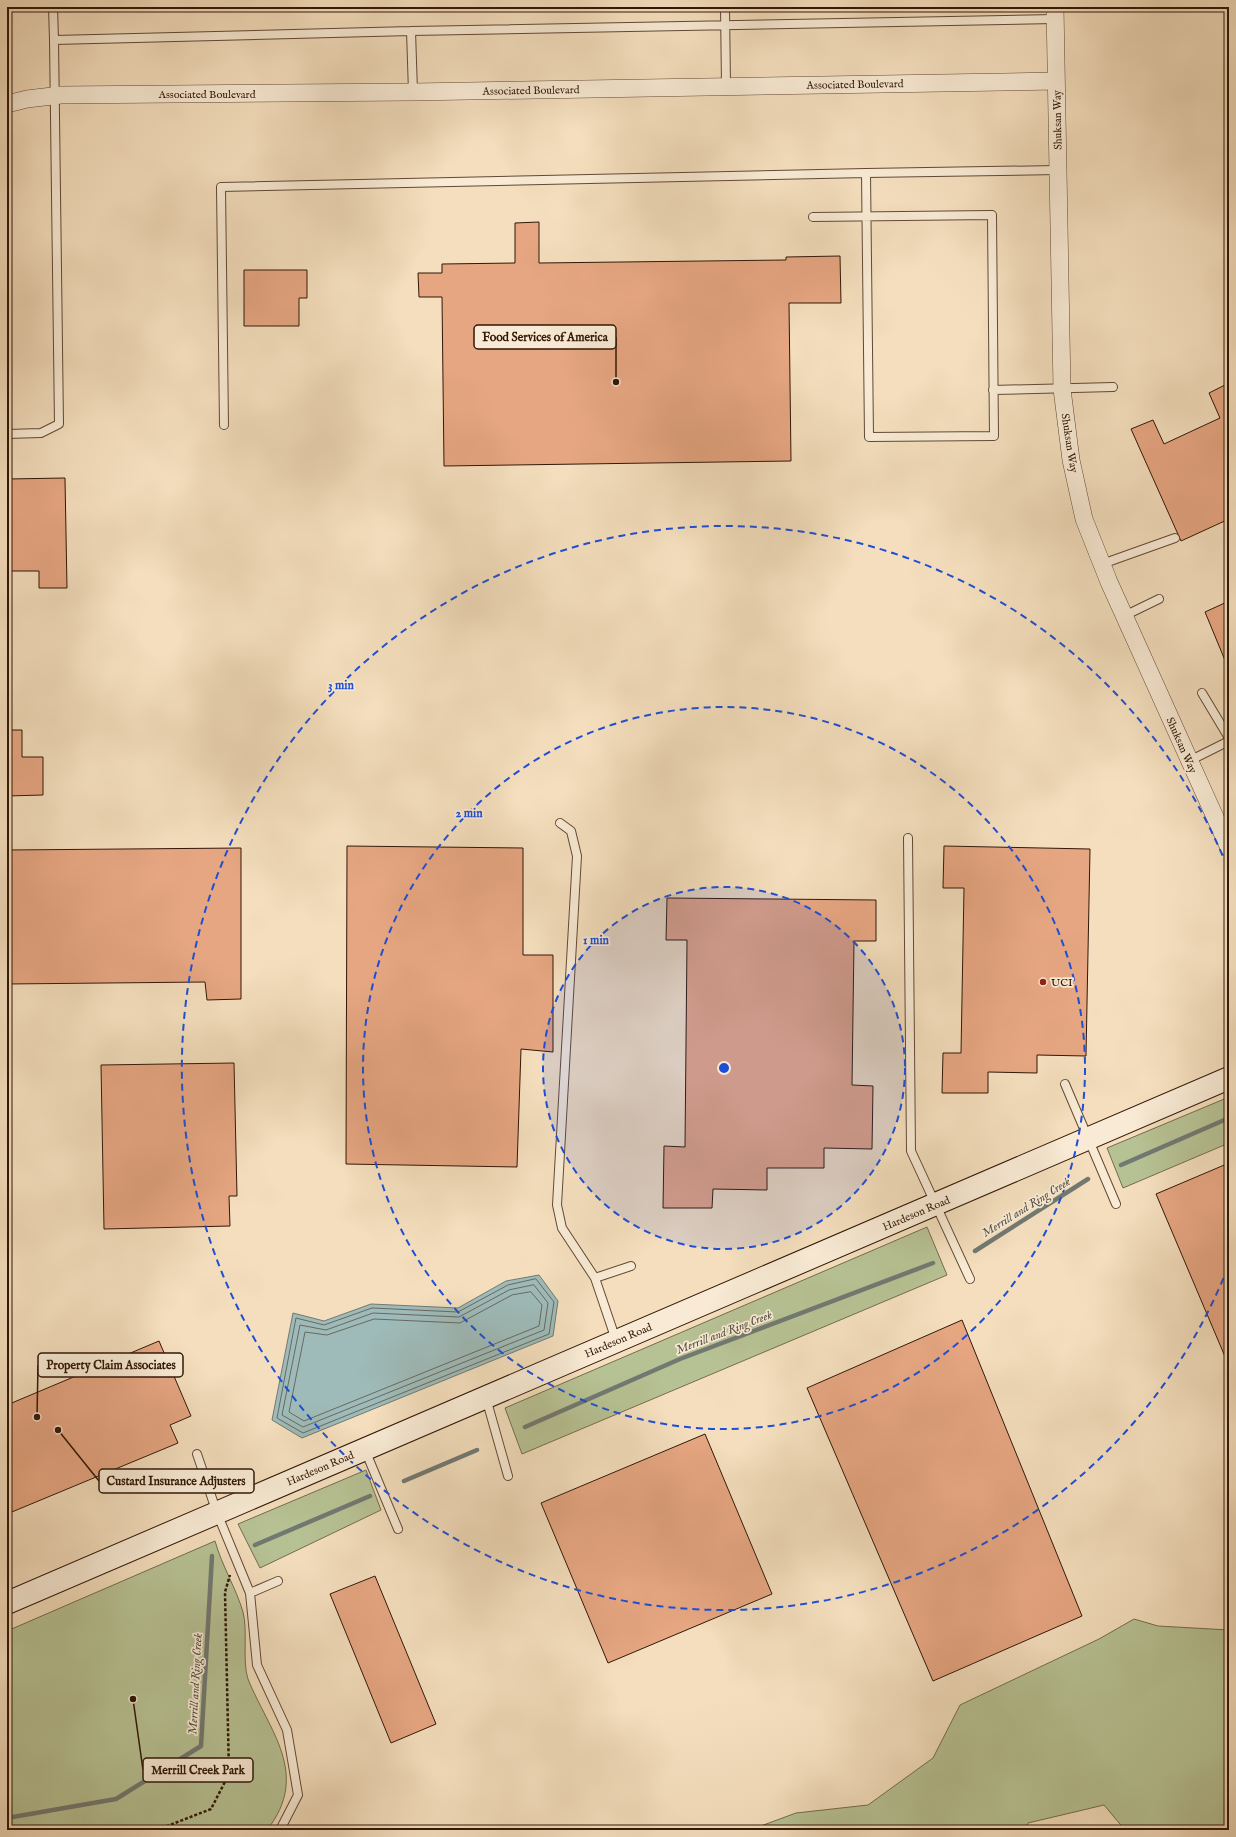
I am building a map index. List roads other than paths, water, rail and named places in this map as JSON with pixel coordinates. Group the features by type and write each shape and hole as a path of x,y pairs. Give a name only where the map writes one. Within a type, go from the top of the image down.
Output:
{"street":[{"name":"Shuksan Way","path":"1055,13 1062,389 1071,460 1084,519 1102,564 1229,848"},
{"name":"Associated Boulevard","path":"7,104 27,99 55,96 413,92 1056,81"},
{"name":"Hardeson Road","path":"7,1603 1229,1078"}],"lane":[{"path":"7,434 41,433 59,424 53,7"},
{"path":"725,7 726,86"},
{"path":"54,40 412,31 726,26 1055,13"},
{"path":"412,31 413,92"},
{"path":"224,425 221,187 1058,170"},
{"path":"813,217 866,217 992,215 994,436 869,437 866,217 866,173"},
{"path":"993,390 1113,387"},
{"path":"1102,564 1175,538"},
{"path":"1124,616 1159,599"},
{"path":"1202,693 1229,738"},
{"path":"1190,761 1229,741"},
{"path":"560,823 572,831 577,856 557,1205 562,1228 595,1278 616,1341"},
{"path":"908,838 911,1151 934,1204 970,1279"},
{"path":"1065,1084 1116,1204"},
{"path":"595,1278 631,1266"},
{"path":"486,1397 508,1476"},
{"path":"364,1449 398,1529"},
{"path":"197,1454 217,1513 250,1593 257,1665 287,1730 298,1796 280,1830"},
{"path":"250,1593 278,1581"}],"water":[{"path":"539,1275 558,1301 553,1336 302,1438 272,1420 293,1313 324,1321 371,1304 458,1308 506,1281"}],"waterway":[{"name":"Merrill and Ring Creek","path":"1121,1165 1229,1118"},
{"name":"Merrill and Ring Creek","path":"975,1251 1088,1179"},
{"name":"Merrill and Ring Creek","path":"525,1427 680,1359 933,1263"},
{"name":"Merrill and Ring Creek","path":"404,1481 477,1450"},
{"name":"Merrill and Ring Creek","path":"255,1545 370,1496"},
{"name":"Merrill and Ring Creek","path":"7,1818 116,1799 201,1746 212,1556"}],"place":[{"name":"Food Services of America","path":"616,382"},
{"name":"UCI","path":"1043,982"},
{"name":"Property Claim Associates","path":"37,1417"},
{"name":"Custard Insurance Adjusters","path":"58,1430"},
{"name":"Merrill Creek Park","path":"133,1699"}]}
